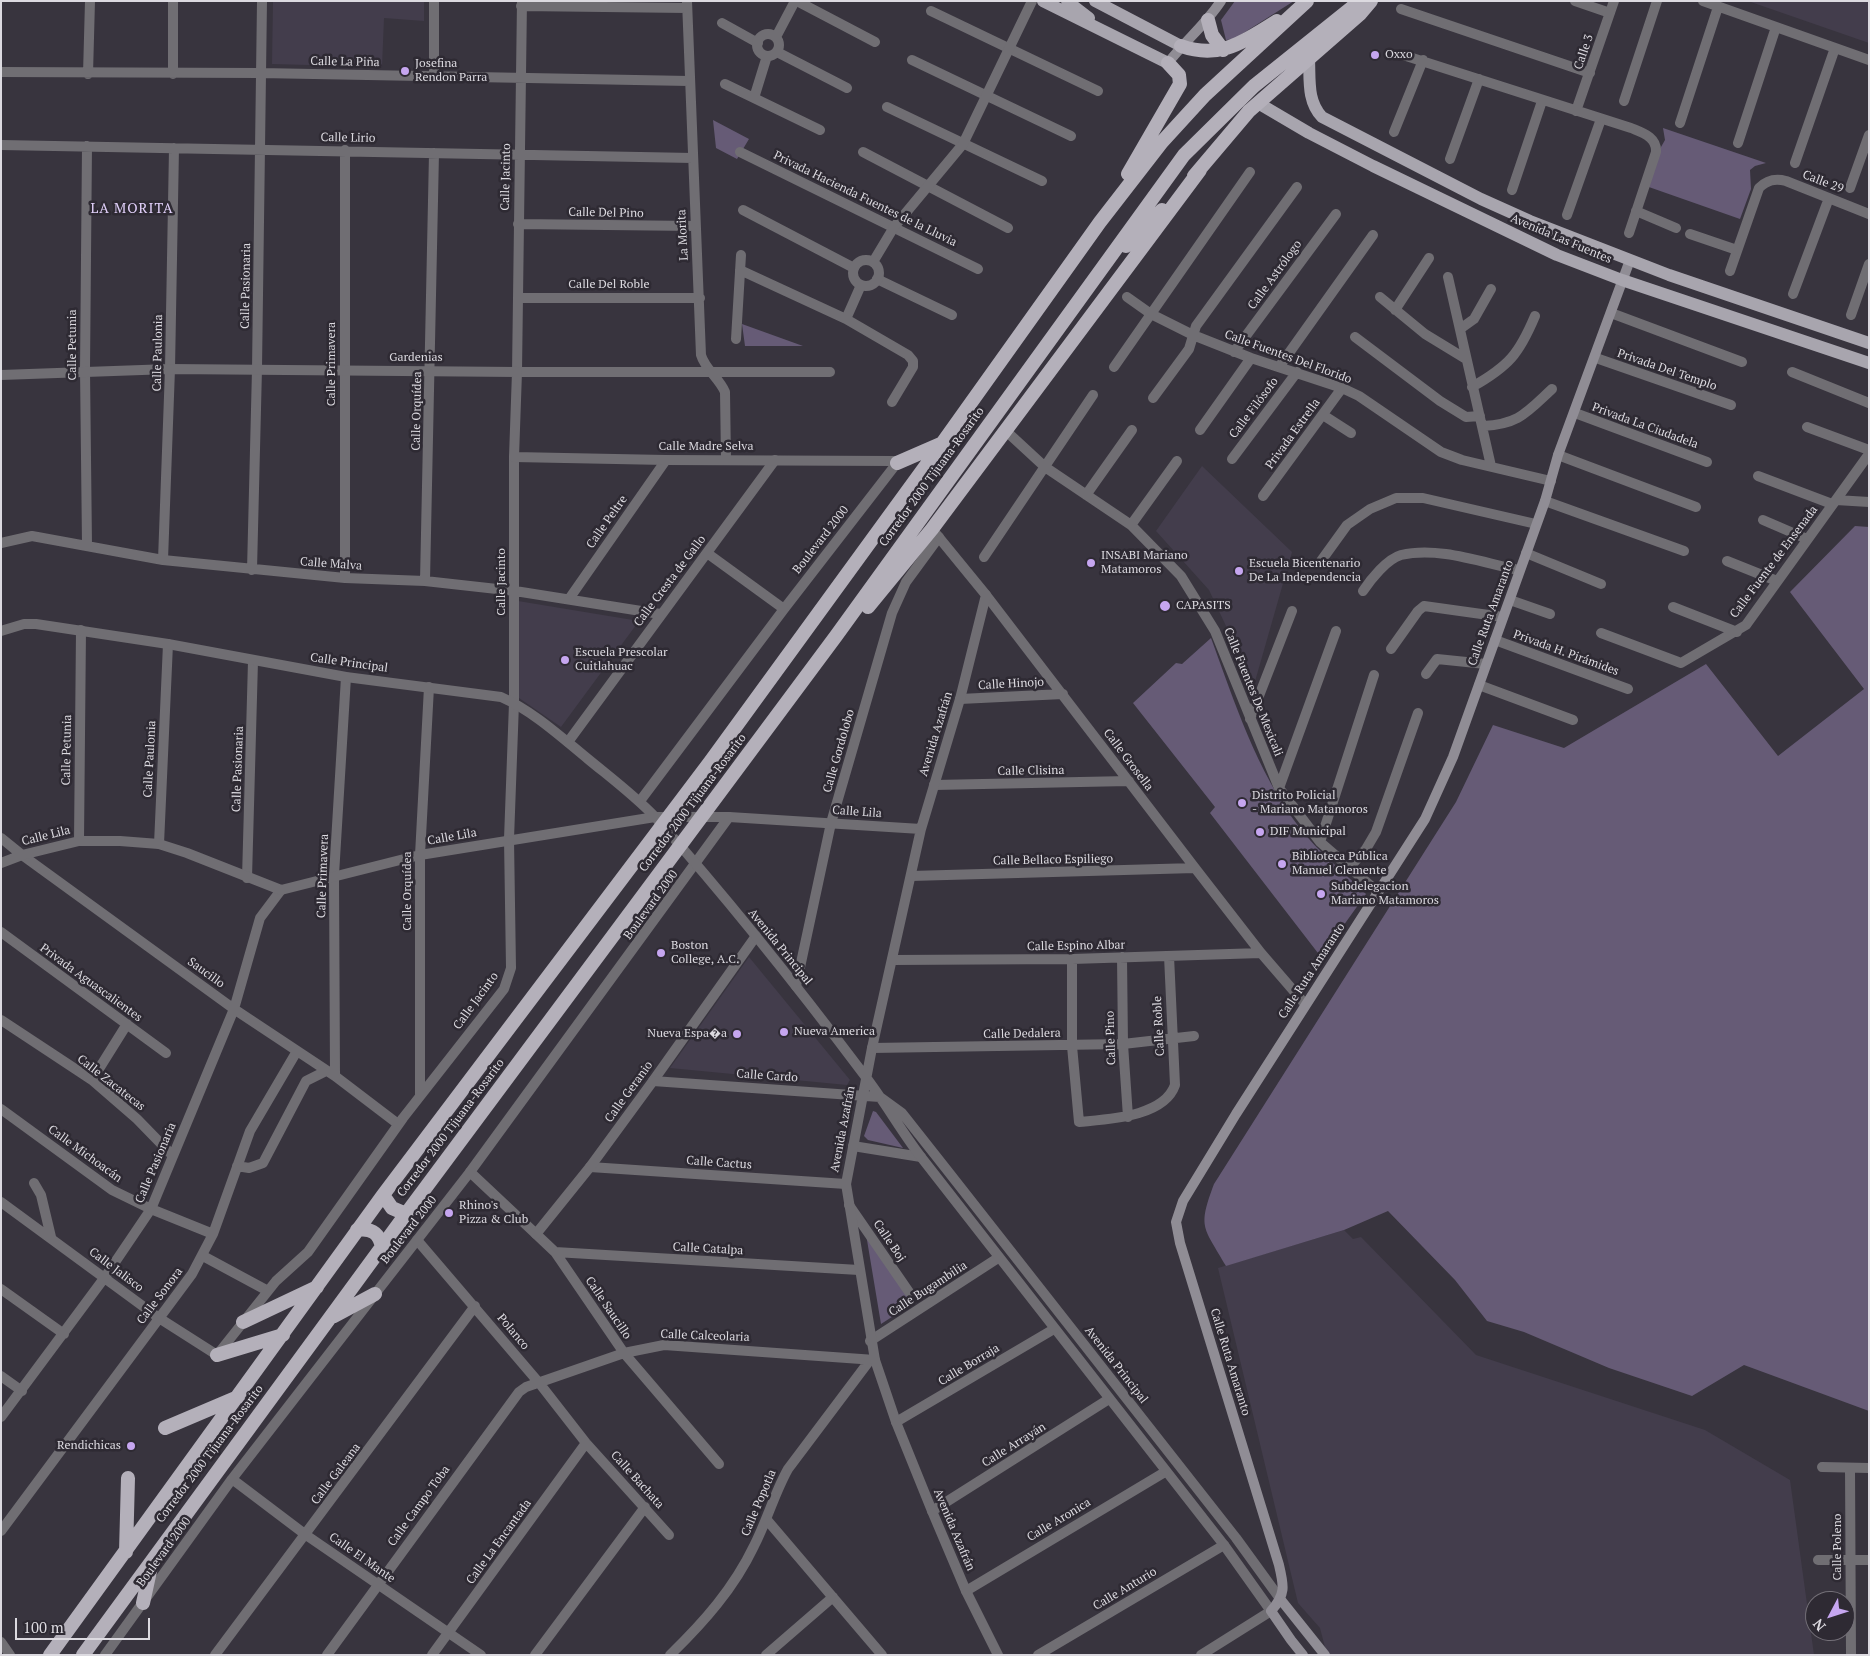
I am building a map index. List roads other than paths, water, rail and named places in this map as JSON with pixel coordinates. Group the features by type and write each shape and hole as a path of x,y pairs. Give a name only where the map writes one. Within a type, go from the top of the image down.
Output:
{"highway":[{"path":"1181,46 1202,52 1223,50 1242,42 1307,1"},
{"name":"Corredor 2000 Tijuana-Rosarito","path":"50,1655 239,1397 357,1230 710,762 1093,232 1162,142 1205,96 1307,1"},
{"name":"Corredor 2000 Tijuana-Rosarito","path":"83,1655 154,1555 836,636 1184,155 1209,128 1254,86 1360,1"},
{"path":"836,636 858,618 936,533 1006,431 1235,125 1371,1"},
{"path":"1208,20 1212,35 1223,50"},
{"path":"1093,232 1177,92 1180,84 1179,75 1168,63"},
{"path":"1092,280 1200,170"},
{"path":"897,463 943,442"},
{"path":"383,1195 392,1208 406,1214"},
{"path":"357,1230 366,1228 374,1232 380,1239 382,1248"},
{"path":"243,1322 318,1286"},
{"path":"331,1317 375,1294"},
{"path":"218,1355 283,1335"},
{"path":"165,1428 239,1397"},
{"path":"126,1552 128,1478"},
{"path":"143,1603 154,1555"}],"main road":[{"path":"1043,1 1168,63 1181,46 1208,20 1221,1"},
{"path":"1067,1 1103,30"},
{"path":"1095,1 1181,46"},
{"name":"Avenida Las Fuentes","path":"1309,59 1311,98 1313,105 1322,117 1481,199 1630,260 1869,342"},
{"name":"Avenida Las Fuentes","path":"1258,103 1312,134 1465,212 1557,255 1622,280 1869,362"},
{"name":"Calle Ruta Amaranto","path":"1281,1600 1283,1585 1279,1565 1180,1243 1176,1222 1182,1201 1305,1004 1425,818 1452,757 1479,685 1545,500 1558,455 1596,358 1630,260"},
{"path":"1271,1611 1281,1600"},
{"name":"Avenida Principal","path":"1281,1600 1326,1655"},
{"name":"Avenida Principal","path":"1271,1611 1290,1640 1304,1655"}],"street":[{"path":"88,74 90,1"},
{"path":"173,1 173,74"},
{"name":"Calle Pasionaria","path":"252,570 258,369 262,1"},
{"path":"434,1 434,76"},
{"path":"776,37 796,1 875,42"},
{"path":"873,262 894,227 963,144 988,96 1032,1"},
{"path":"1575,1 1610,13"},
{"name":"Calle 3","path":"1576,111 1614,1"},
{"path":"1624,101 1657,1"},
{"path":"1703,1 1869,60"},
{"path":"522,4 687,5"},
{"name":"Calle Jacinto","path":"218,1355 268,1291 308,1252 398,1124 504,989 509,978 511,968 509,839 514,703 514,457 519,298 518,224 522,4"},
{"name":"La Morita","path":"687,5 701,355 703,362 725,392 726,460"},
{"path":"1680,123 1718,7"},
{"path":"1401,8 1590,73"},
{"path":"931,11 1098,91"},
{"path":"722,23 758,42"},
{"path":"1738,143 1776,27"},
{"path":"767,56 758,50 758,42 765,35 776,37"},
{"path":"776,37 779,44 777,52"},
{"path":"1795,163 1835,48"},
{"path":"767,56 777,52 847,88"},
{"path":"1404,55 1645,134 1654,142 1656,152 1629,233"},
{"path":"754,98 767,56"},
{"path":"912,60 1071,136"},
{"path":"1394,132 1423,60"},
{"name":"Calle La Piña","path":"1,72 88,74 260,73 689,81"},
{"path":"1450,159 1479,80"},
{"path":"725,84 820,130"},
{"path":"1512,190 1542,101"},
{"path":"887,107 1042,181"},
{"path":"1567,215 1601,119"},
{"path":"1850,188 1869,135"},
{"name":"Calle Lirio","path":"1,145 693,158"},
{"name":"Calle Petunia","path":"87,146 85,370 87,545"},
{"name":"Calle Paulonia","path":"163,560 170,369 174,148"},
{"name":"Calle Primavera","path":"345,150 345,578"},
{"name":"Privada Hacienda Fuentes de la Lluvia","path":"740,152 978,269"},
{"path":"862,152 1008,228"},
{"name":"Calle Orquídea","path":"425,580 434,153"},
{"path":"1114,367 1250,172"},
{"name":"Calle 29","path":"1737,250 1759,188 1767,181 1779,179 1869,214"},
{"path":"1153,398 1189,349 1196,326 1296,187"},
{"path":"1792,294 1829,198"},
{"path":"742,210 854,268"},
{"path":"1636,211 1676,228"},
{"name":"Calle Astrólogo","path":"1234,352 1336,214"},
{"name":"Calle Del Pino","path":"518,224 695,226"},
{"path":"1690,234 1737,250 1730,270"},
{"path":"1279,367 1372,235"},
{"path":"736,339 741,255"},
{"path":"1396,310 1429,258"},
{"path":"860,261 873,262 879,272 877,279 868,286 861,284 854,276 854,268 860,261"},
{"path":"1851,315 1869,264"},
{"path":"740,270 846,319 908,355 913,361 913,367 892,402"},
{"path":"1448,277 1491,466"},
{"path":"877,279 952,315"},
{"path":"846,319 861,284"},
{"path":"1460,329 1474,319 1491,289"},
{"name":"Calle Fuentes Del Florido","path":"1127,297 1152,314 1193,335 1234,352 1297,372 1359,396 1440,452 1462,460 1551,481"},
{"path":"1380,297 1425,334 1466,359"},
{"name":"Calle Del Roble","path":"519,298 700,298"},
{"path":"1611,313 1742,362"},
{"path":"1472,387 1492,376 1517,353 1535,316"},
{"path":"1355,337 1440,401 1466,417 1481,421 1504,425 1516,420 1552,389"},
{"path":"1200,430 1251,358"},
{"name":"Privada Del Templo","path":"1596,358 1731,405"},
{"name":"Gardenias","path":"1,375 85,370 170,369 830,372"},
{"name":"Calle Filósofo","path":"1232,459 1297,372"},
{"path":"1792,372 1869,403"},
{"name":"Privada Estrella","path":"1263,496 1342,388"},
{"path":"984,557 1093,395"},
{"name":"Privada La Ciudadela","path":"1575,413 1707,462"},
{"path":"1323,415 1351,433"},
{"path":"1807,427 1869,450"},
{"path":"1086,495 1132,430"},
{"name":"Calle Fuentes De Mexicali","path":"1006,431 1045,467 1131,526 1181,576 1215,631 1279,788 1320,842 1378,892"},
{"name":"Calle Fuente de Ensenada","path":"1601,633 1681,663 1737,632 1746,625 1869,454"},
{"path":"1558,455 1696,507"},
{"name":"Calle Madre Selva","path":"514,457 894,461 897,463"},
{"name":"Calle Peltre","path":"568,599 666,460"},
{"name":"Calle Cresta de Gallo","path":"568,742 660,614 775,460"},
{"path":"1131,526 1176,461"},
{"name":"Boulevard 2000","path":"640,801 784,609 897,463"},
{"path":"1758,476 1834,502 1869,502"},
{"path":"1321,561 1347,525 1370,509 1396,498 1423,498 1536,524"},
{"path":"1545,500 1684,551"},
{"path":"1763,520 1807,539"},
{"name":"Calle Grosella","path":"936,533 1064,694 1261,953 1305,1004"},
{"name":"Calle Gordolobo","path":"796,986 831,823 898,596 936,533"},
{"name":"Calle Malva","path":"1,543 32,536 163,560 345,578 425,580 515,591 660,614"},
{"path":"707,552 784,609"},
{"path":"1363,591 1374,574 1400,555 1438,553 1519,570"},
{"path":"1526,553 1601,584"},
{"path":"1727,561 1777,581"},
{"name":"Avenida Azafrán","path":"986,595 960,699 921,829 862,1095 846,1184 872,1360 932,1511 966,1590 998,1655"},
{"path":"1510,600 1550,614"},
{"path":"1391,649 1418,611 1424,606 1503,617"},
{"path":"1673,607 1737,632"},
{"path":"1250,719 1292,611"},
{"name":"Calle Principal","path":"1,631 24,624 36,624 168,644 346,677 500,697 514,703 568,742 640,801 655,817"},
{"name":"Calle Petunia","path":"78,841 81,630"},
{"path":"1279,788 1336,631"},
{"name":"Privada H. Pirámides","path":"1495,640 1628,688"},
{"name":"Calle Paulonia","path":"159,844 168,644"},
{"path":"1426,674 1437,659 1486,664"},
{"name":"Calle Pasionaria","path":"247,878 253,661"},
{"path":"1320,842 1374,675"},
{"name":"Calle Primavera","path":"330,1073 334,875 346,677"},
{"path":"1479,685 1573,720"},
{"name":"Calle Orquídea","path":"420,1096 420,855 429,687"},
{"name":"Calle Hinojo","path":"960,699 1064,694"},
{"path":"1349,868 1366,849 1376,832 1418,713"},
{"name":"Calle Clisina","path":"934,785 1129,781"},
{"name":"Calle Lila","path":"1,863 22,855 78,841 120,841 159,844 281,890 334,875 420,855 509,839 655,817 729,817 921,829"},
{"name":"Avenida Principal","path":"655,817 697,864 796,986 866,1077 895,1122 921,1157 1165,1472 1224,1544 1271,1611"},
{"name":"Boulevard 2000","path":"105,1655 232,1479 470,1172 697,864 729,817"},
{"name":"Saucillo","path":"1,838 234,1008 330,1073 398,1124"},
{"name":"Calle Bellaco Espiliego","path":"911,876 1195,868"},
{"name":"Calle Pasionaria","path":"1,1417 64,1334 151,1209 234,1008 260,918 281,890"},
{"name":"Privada Aguascalientes","path":"1,932 166,1053"},
{"name":"Calle Geranio","path":"536,1234 590,1166 653,1081 756,936"},
{"name":"Calle Espino Albar","path":"892,960 1072,959 1261,953"},
{"name":"Calle Roble","path":"1128,1117 1166,1100 1172,1094 1175,1085 1169,956"},
{"name":"Calle Pino","path":"1122,957 1123,1044 1128,1117"},
{"path":"1072,959 1072,1046 1079,1122 1128,1117"},
{"name":"Calle Zacatecas","path":"1,1020 92,1080 138,1119 172,1156"},
{"path":"92,1080 127,1024"},
{"name":"Calle Dedalera","path":"872,1048 1072,1046 1123,1044 1194,1036"},
{"name":"Calle Sonora","path":"1,1531 203,1256 258,1115 297,1051"},
{"path":"237,1166 249,1168 263,1163 306,1081 330,1073"},
{"name":"Calle Cardo","path":"653,1081 880,1097"},
{"name":"Avenida Principal","path":"880,1097 902,1113 1236,1538 1281,1600"},
{"name":"Calle Michoacán","path":"1,1109 112,1190 151,1209 213,1234"},
{"path":"853,1146 921,1157"},
{"name":"Calle Cactus","path":"590,1166 846,1184"},
{"name":"Calle Saucillo","path":"470,1172 555,1252 624,1353 719,1464"},
{"path":"34,1183 41,1195 51,1237"},
{"name":"Calle Jalisco","path":"1,1202 159,1318 218,1355"},
{"name":"Calle Boj","path":"849,1204 909,1292"},
{"name":"Polanco","path":"417,1240 540,1384 586,1443"},
{"name":"Calle Catalpa","path":"555,1252 859,1270"},
{"path":"203,1256 268,1291"},
{"name":"Calle Bugambilia","path":"870,1341 998,1258"},
{"path":"1,1288 64,1334"},
{"name":"Calle Galeana","path":"215,1655 475,1306"},
{"name":"Calle Borraja","path":"896,1422 1054,1329"},
{"name":"Calle Calceolaria","path":"540,1384 624,1353 664,1345 872,1360"},
{"name":"Calle Popotla","path":"670,1655 703,1623 738,1577 767,1520 778,1486 788,1469 872,1360"},
{"path":"1,1376 22,1391"},
{"name":"Calle Campo Toba","path":"327,1655 519,1392 526,1387 540,1384"},
{"name":"Calle Arrayán","path":"932,1511 1109,1400"},
{"name":"Calle Bachata","path":"586,1443 670,1535"},
{"name":"Calle La Encantada","path":"432,1655 586,1443"},
{"path":"1822,1467 1869,1468"},
{"name":"Calle Poleno","path":"1850,1468 1851,1655"},
{"name":"Calle Aronica","path":"966,1590 1165,1472"},
{"name":"Calle El Mante","path":"232,1479 306,1535 481,1655"},
{"path":"535,1655 645,1507"},
{"path":"767,1520 833,1597 876,1652"},
{"name":"Calle Anturio","path":"1038,1655 1224,1544"},
{"path":"1818,1560 1869,1560"},
{"path":"766,1655 833,1597"},
{"path":"1201,1655 1271,1611"},
{"path":"1,1642 10,1655"}],"place":[{"name":"Oxxo","path":"1375,55"},
{"name":"Josefina Rendon Parra","path":"405,71"},
{"name":"INSABI Mariano Matamoros","path":"1091,563"},
{"name":"Escuela Bicentenario De La Independencia","path":"1239,571"},
{"name":"CAPASITS","path":"1165,606"},
{"name":"Escuela Prescolar Cuitlahuac","path":"565,660"},
{"name":"Distrito Policial - Mariano Matamoros","path":"1242,803"},
{"name":"DIF Municipal","path":"1260,832"},
{"name":"Biblioteca Pública Manuel Clemente","path":"1282,864"},
{"name":"Subdelegacion Mariano Matamoros","path":"1321,894"},
{"name":"Boston College, A.C.","path":"661,953"},
{"name":"Nueva America","path":"784,1032"},
{"name":"Nueva Espa�a","path":"737,1034"},
{"name":"Rhino's Pizza & Club","path":"449,1213"},
{"name":"Rendichicas","path":"131,1446"}],"district":[{"name":"LA MORITA","path":"132,209"}]}
